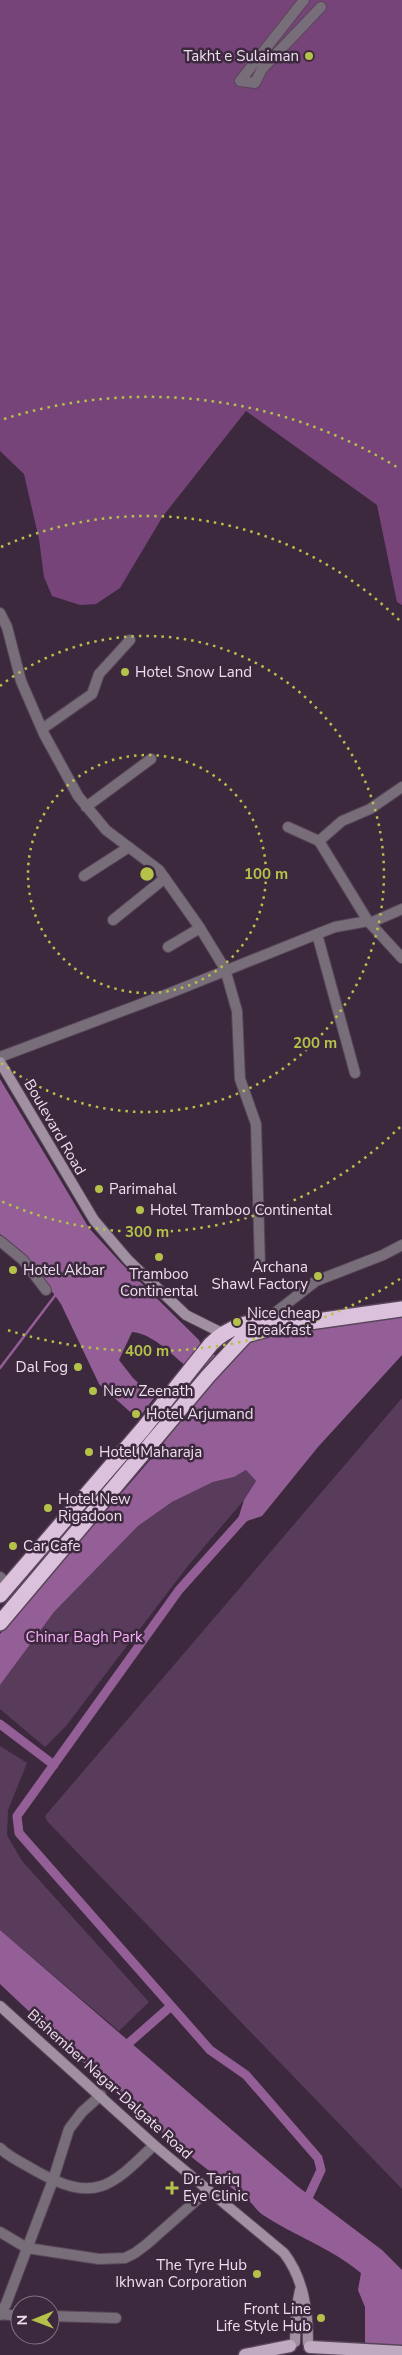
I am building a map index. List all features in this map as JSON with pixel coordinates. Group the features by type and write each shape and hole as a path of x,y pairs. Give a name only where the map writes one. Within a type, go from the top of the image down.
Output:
{"highway":[{"path":"3,1585 144,1429 216,1339 246,1323 402,1301"},
{"path":"0,1623 97,1506 241,1340 250,1333 274,1327 402,1309"},
{"path":"85,1495 97,1506"}],"main road":[{"path":"245,2355 291,2348 302,2341 310,2348 352,2348 402,2352"}],"street":[{"path":"304,0 240,81 255,83 262,69 321,7"},
{"path":"0,613 7,627 21,681 42,728 78,796 106,830 130,846 159,870 200,928 225,969 237,1011 240,1079 256,1124 260,1267"},
{"path":"42,728 92,694 99,674 130,640"},
{"path":"86,807 151,759"},
{"path":"319,841 342,822 370,809 402,786"},
{"path":"288,828 319,841 369,922 402,958"},
{"path":"84,876 130,846"},
{"path":"113,920 165,878"},
{"path":"0,1057 170,993 225,969 335,927 369,922 402,909"},
{"path":"168,947 200,928"},
{"path":"317,934 355,1073"},
{"name":"Boulevard Road","path":"0,1062 94,1220 128,1260 186,1315 216,1339 241,1340"},
{"path":"0,1241 24,1260 46,1290"},
{"path":"267,1319 316,1282 402,1244"},
{"name":"Bishember Nagar-Dalgate Road","path":"0,2006 101,2095 154,2145 284,2253 296,2272 308,2317 310,2348"},
{"path":"0,2315 6,2304 53,2180 69,2129 82,2112 101,2095"},
{"path":"0,2148 53,2180 80,2188 91,2189 102,2187 123,2175 154,2145"},
{"path":"0,2232 27,2248 99,2259 125,2258 147,2244 208,2190"},
{"name":"Bishember Nagar-Dalgate Road","path":"291,2348 300,2290"},
{"path":"60,2316 116,2318"}],"green space":[{"path":"402,1398 402,2189 47,1821 45,1816"},
{"name":"Chinar Bagh Park","path":"246,1470 256,1481 244,1500 187,1567 66,1726 45,1747 0,1709 0,1685 54,1612 138,1526 172,1502 213,1482 234,1477"},
{"path":"0,1746 27,1763 8,1810 7,1835 22,1861 149,2002 119,2031 0,1930"}],"shaded area":[{"path":"0,0 402,0 402,605 397,602 377,505 246,411 163,516 120,588 96,604 80,605 52,596 44,577 39,539 24,474 0,451"},
{"path":"0,1079 89,1228 121,1263 199,1340 201,1346 225,1362 254,1337 402,1315 402,1355 318,1447 262,1516 244,1522 238,1519 244,1500 256,1481 246,1470 234,1477 213,1482 172,1502 138,1526 54,1612 0,1685 0,1634 157,1452 214,1375 194,1356 186,1366 154,1340 132,1332 119,1360 133,1378 154,1398 138,1419 99,1384 61,1304 31,1262 0,1234"},
{"path":"0,1930 297,2186 382,2250 402,2270 402,2355 365,2355 365,2307 358,2290 361,2273 338,2256 261,2213 247,2199 214,2175 151,2123 0,1984"}],"waterway":[{"path":"0,1368 57,1293"},
{"path":"249,1512 179,1590 17,1816 19,1833 210,2050 246,2075 318,2158 321,2170 306,2202"},
{"path":"0,1724 54,1765"},
{"path":"122,2049 171,2006"}],"place":[{"name":"Takht e Sulaiman","path":"309,56"},
{"name":"Hotel Snow Land","path":"125,672"},
{"name":"Parimahal","path":"99,1189"},
{"name":"Hotel Tramboo Continental","path":"140,1210"},
{"name":"Tramboo Continental","path":"159,1257"},
{"name":"Hotel Akbar","path":"13,1270"},
{"name":"Archana Shawl Factory","path":"318,1276"},
{"name":"Nice cheap Breakfast","path":"237,1322"},
{"name":"Dal Fog","path":"78,1367"},
{"name":"New Zeenath","path":"93,1391"},
{"name":"Hotel Arjumand","path":"136,1414"},
{"name":"Hotel Maharaja","path":"89,1452"},
{"name":"Hotel New Rigadoon","path":"48,1508"},
{"name":"Car Cafe","path":"13,1546"},
{"name":"Dr. Tariq Eye Clinic","path":"172,2188"},
{"name":"The Tyre Hub Ikhwan Corporation","path":"257,2274"},
{"name":"Front Line Life Style Hub","path":"321,2318"}]}
